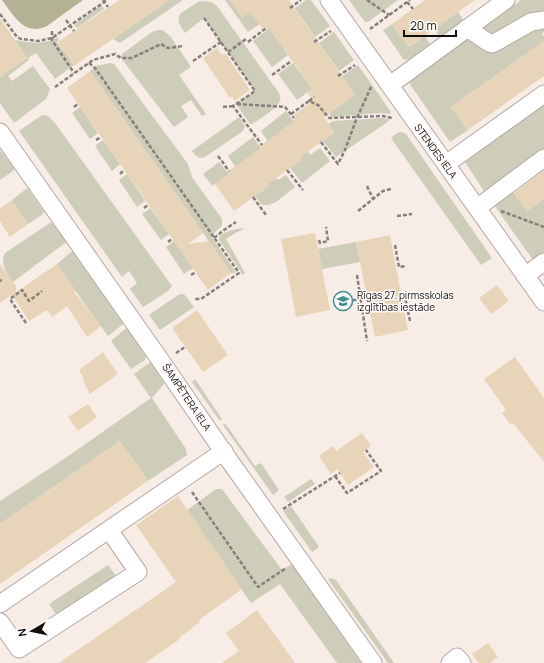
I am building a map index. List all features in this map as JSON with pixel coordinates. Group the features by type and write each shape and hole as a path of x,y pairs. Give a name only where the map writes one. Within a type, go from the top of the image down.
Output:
{"street":[{"name":"STENDES IELA","path":"329,0 544,302"},
{"path":"390,85 506,0"},
{"path":"467,28 492,44 530,22 544,20"},
{"path":"446,164 544,94"},
{"name":"ŠAMPĒTERA IELA","path":"0,132 373,663"},
{"path":"477,208 544,158"},
{"path":"525,276 544,262"},
{"path":"0,604 224,451"},
{"path":"0,622 19,649 138,572 109,530"},
{"path":"450,663 457,657 462,663"}],"path":[{"path":"290,8 301,0"},
{"path":"367,0 389,15"},
{"path":"0,14 12,34 21,39 38,41 52,38 105,1 108,7"},
{"path":"356,39 409,1 413,9"},
{"path":"204,18 255,91 234,105"},
{"path":"66,20 74,31"},
{"path":"228,52 266,28"},
{"path":"52,31 52,40 74,73"},
{"path":"314,42 322,37"},
{"path":"193,61 221,42"},
{"path":"55,87 93,60 115,54 121,58 132,58 161,44 168,48 183,46"},
{"path":"272,75 290,62"},
{"path":"89,63 239,273 201,299 194,299"},
{"path":"338,76 346,70"},
{"path":"321,142 338,164 372,85"},
{"path":"291,114 314,97"},
{"path":"309,101 318,104 329,118 383,116 396,119"},
{"path":"74,107 78,104"},
{"path":"234,105 262,145"},
{"path":"223,107 234,105 285,107 294,118"},
{"path":"96,140 101,137"},
{"path":"218,156 229,171"},
{"path":"120,174 124,170"},
{"path":"287,170 303,190"},
{"path":"367,186 373,199"},
{"path":"358,211 383,191 391,189"},
{"path":"253,197 266,215"},
{"path":"144,208 148,205"},
{"path":"500,211 544,227"},
{"path":"397,216 412,214"},
{"path":"214,238 236,222"},
{"path":"320,240 320,243 328,241 326,227"},
{"path":"168,242 172,239"},
{"path":"395,245 399,268 406,266"},
{"path":"191,275 196,272"},
{"path":"357,275 367,341"},
{"path":"26,323 10,299 22,290 29,301 42,291"},
{"path":"410,321 405,297 412,296"},
{"path":"335,303 361,298"},
{"path":"363,314 367,313"},
{"path":"176,354 185,347"},
{"path":"335,476 347,493 381,470 366,450"},
{"path":"279,511 340,472"},
{"path":"189,488 258,587 300,558"}],"green space":[{"path":"2,0 83,0 47,26 39,29 32,29 20,23"},
{"path":"169,0 183,0 120,43 113,39"},
{"path":"225,0 230,0 242,17 255,8 264,21 248,32"},
{"path":"306,0 311,0 330,26 315,37 295,8"},
{"path":"349,0 398,0 368,22 365,22"},
{"path":"521,0 544,0 544,32 542,34 544,41 451,107 468,130 450,142 407,80 492,22"},
{"path":"202,1 212,2 217,6 280,96 279,103 276,107 252,124 250,124 236,104 255,91 204,18 185,33 179,23 179,16 181,13"},
{"path":"101,5 104,9 77,28 74,25"},
{"path":"458,12 463,20 440,37 434,29"},
{"path":"392,24 409,47 425,36 430,44 410,59 404,60 383,30"},
{"path":"269,28 288,55 272,67 253,41"},
{"path":"163,30 171,37 191,67 179,75 206,114 202,116 191,100 181,106 188,117 174,127 121,58 122,54 152,32"},
{"path":"334,32 354,60 339,71 319,43"},
{"path":"57,37 59,40 57,42 74,65 55,79 36,53 28,58 29,60 8,76 12,81 33,66 50,89 46,99 14,123 0,103 0,77 27,58 15,40 42,42 52,40"},
{"path":"110,63 114,64 188,164 192,177 222,219 222,226 211,236 235,273 231,273 90,71 96,66"},
{"path":"293,63 312,89 297,100 278,74"},
{"path":"358,65 391,112 389,114 381,113 331,117 329,113 355,95 342,76"},
{"path":"544,98 544,155 487,196 465,162"},
{"path":"80,107 98,133 90,139 72,113"},
{"path":"286,111 294,122 281,131 269,143 261,131"},
{"path":"42,115 48,116 55,123 172,286 168,291 143,307 130,289 137,283 129,271 122,277 19,131"},
{"path":"239,117 245,126 243,131 205,157 199,158 193,153 192,151"},
{"path":"382,118 388,119 389,121 336,157 323,141 334,133 328,124 333,121"},
{"path":"401,132 406,134 492,258 481,265 391,138 397,133"},
{"path":"253,137 261,148 237,169 228,156"},
{"path":"103,140 120,164 112,171 95,146"},
{"path":"320,148 330,161 302,183 290,168 301,160 300,157 308,151 310,155"},
{"path":"0,150 14,168 13,171 0,180"},
{"path":"219,162 229,174 212,186 203,174"},
{"path":"127,174 145,201 137,207 119,180"},
{"path":"286,175 295,187 276,202 268,205 262,205 255,196 269,186 267,184 276,178 278,180"},
{"path":"510,188 527,211 544,199 544,252 533,260 494,205"},
{"path":"28,189 44,212 28,224 12,200"},
{"path":"150,208 169,234 161,240 142,214"},
{"path":"52,223 66,241 65,243 13,282 3,264 5,253"},
{"path":"241,228 244,229 226,239 245,273 243,275 219,240 225,233"},
{"path":"174,241 193,268 184,274 166,247"},
{"path":"356,242 360,262 322,269 318,249"},
{"path":"73,252 123,324 108,336 57,264"},
{"path":"178,295 185,295 194,307 160,330 149,315"},
{"path":"125,329 128,329 146,357 145,360 131,369 111,341"},
{"path":"151,363 164,384 152,398 186,449 187,455 148,481 120,441 0,524 0,501 64,459 151,398 134,374"},
{"path":"195,379 222,419 220,421 192,382"},
{"path":"225,423 255,466 261,463 279,490 273,495 223,425"},
{"path":"311,479 315,484 288,502 284,497"},
{"path":"216,489 222,489 282,570 292,564 361,663 337,663 280,584 251,603 187,510"},
{"path":"291,506 319,547 312,552 283,511"},
{"path":"108,565 121,583 61,622 49,604"},
{"path":"330,578 336,580 394,663 388,663 328,579"}],"building":[{"path":"119,0 169,0 74,66 58,42"},
{"path":"230,0 289,0 355,95 324,117 334,133 300,157 301,160 268,184 269,186 234,211 215,184 229,174 227,172 261,148 260,146 294,122 293,120 296,117 294,115 313,101 307,92 312,89 269,28 267,30 265,27 262,28 250,12 242,18"},
{"path":"425,0 475,0 409,47 392,24"},
{"path":"0,18 27,58 0,77"},
{"path":"544,41 544,76 468,130 451,107"},
{"path":"217,48 222,55 225,53 250,90 235,101 232,97 230,98 203,58"},
{"path":"90,71 203,233 188,244 209,241 231,273 208,290 67,88"},
{"path":"544,170 544,199 527,212 514,193"},
{"path":"12,200 28,224 10,237 0,221 0,208"},
{"path":"315,233 330,310 296,317 281,239"},
{"path":"390,235 408,330 375,337 356,242"},
{"path":"0,264 16,286 16,292 0,303"},
{"path":"57,264 76,291 74,292 101,326 87,337 67,306 52,317 47,310 29,321 12,295"},
{"path":"497,285 509,301 491,314 479,298"},
{"path":"197,310 228,355 203,372 172,328"},
{"path":"103,352 118,374 90,394 79,370"},
{"path":"515,357 544,398 544,462 513,423 510,424 502,413 506,410 484,379"},
{"path":"88,404 97,417 78,431 68,417"},
{"path":"362,433 371,446 363,452 374,467 348,485 337,469 331,474 319,456 333,446 336,451"},
{"path":"120,441 148,481 0,584 0,524"},
{"path":"178,496 242,589 199,620 200,622 179,638 180,639 145,663 59,663 176,582 136,525"},
{"path":"257,610 295,663 222,663 239,651 226,633"},
{"path":"488,643 498,657 490,663 479,663 472,654"}],"place":[{"name":"Rīgas 27. pirmsskolas izglītības iestāde","path":"343,301"}]}
